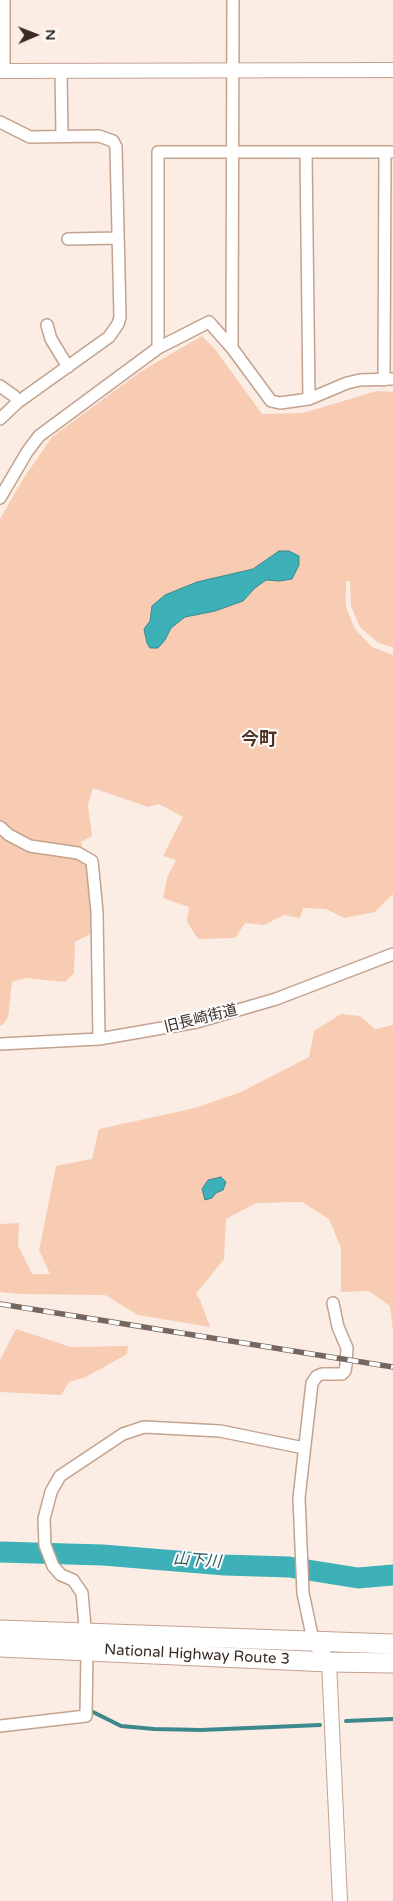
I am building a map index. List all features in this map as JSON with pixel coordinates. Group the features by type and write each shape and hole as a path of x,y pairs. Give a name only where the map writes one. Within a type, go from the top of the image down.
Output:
{"highway":[{"name":"National Highway Route 3","path":"0,1630 87,1641 330,1662 393,1663"},
{"name":"National Highway Route 3","path":"0,1647 87,1641 312,1640 393,1644"}],"street":[{"path":"4,0 2,71 393,70"},
{"path":"232,348 233,0"},
{"path":"61,71 62,136"},
{"path":"0,122 30,137 99,136 113,141 116,147 120,317 118,324 108,337 18,402 0,419"},
{"path":"0,498 27,452 39,436 158,348 209,322 232,348 271,401 280,403 309,399 347,383 360,380 388,380 389,152 158,152 158,348"},
{"path":"306,153 309,399"},
{"path":"68,239 118,238"},
{"path":"47,326 51,338 68,367"},
{"path":"0,386 14,396 18,402"},
{"path":"0,827 8,835 30,846 78,852 92,861 97,912 99,1039"},
{"name":"旧長崎街道","path":"0,1044 99,1039 197,1022 276,999 393,954"},
{"path":"333,1303 338,1327 347,1348 345,1371 342,1374 322,1374 317,1376 312,1383 299,1498 303,1584 312,1640 330,1662 340,1901"},
{"path":"0,1726 86,1710 87,1641 82,1593 73,1580 61,1575 53,1566 45,1545 44,1519 51,1492 60,1476 122,1434 144,1427 192,1428 220,1431 304,1448"}],"shaded area":[{"path":"202,336 215,349 262,414 303,413 377,391 393,392 393,647 378,643 360,627 351,606 350,581 346,581 346,607 355,629 372,647 393,655 393,894 375,912 344,918 326,909 303,908 300,918 284,915 264,925 245,923 235,938 198,939 187,922 189,907 163,898 167,878 176,860 163,856 183,817 159,804 148,807 93,788 88,805 92,836 81,842 89,873 93,912 90,934 75,942 74,973 65,982 25,978 12,982 8,1017 2,1026 0,1025 0,519 23,479 52,437 140,372","holes":["279,551 280,581 266,580 255,588 243,601 215,611 185,617 171,628 165,640 150,621 152,606 165,595 197,582 253,569"]},
{"path":"341,1014 360,1016 375,1029 393,1025 393,1332 390,1306 369,1291 341,1292 341,1248 329,1219 302,1202 256,1203 226,1219 224,1259 196,1294 210,1327 138,1315 105,1295 0,1292 0,1224 19,1223 18,1245 32,1274 50,1274 39,1250 56,1166 92,1159 99,1129 195,1108 241,1092 309,1057 314,1031"},
{"path":"16,1329 71,1347 128,1346 127,1354 86,1377 69,1382 61,1395 0,1392 0,1360"}],"water":[{"path":"279,551 289,551 299,556 299,565 292,579 280,581 266,580 255,588 243,601 215,611 185,617 171,628 165,640 158,648 150,648 144,629 150,621 152,606 165,595 197,582 253,569"},
{"path":"221,1177 226,1182 223,1190 216,1193 212,1198 205,1200 202,1189 208,1180"}],"waterway":[{"name":"山下川","path":"0,1552 103,1555 225,1565 289,1567 358,1578 393,1575"},
{"path":"88,1712 93,1712 121,1726 154,1729 201,1730 320,1725"},
{"path":"346,1721 393,1719"}],"railway":[{"path":"0,1304 393,1367"}],"district":[{"name":"今町","path":"259,740"}]}
